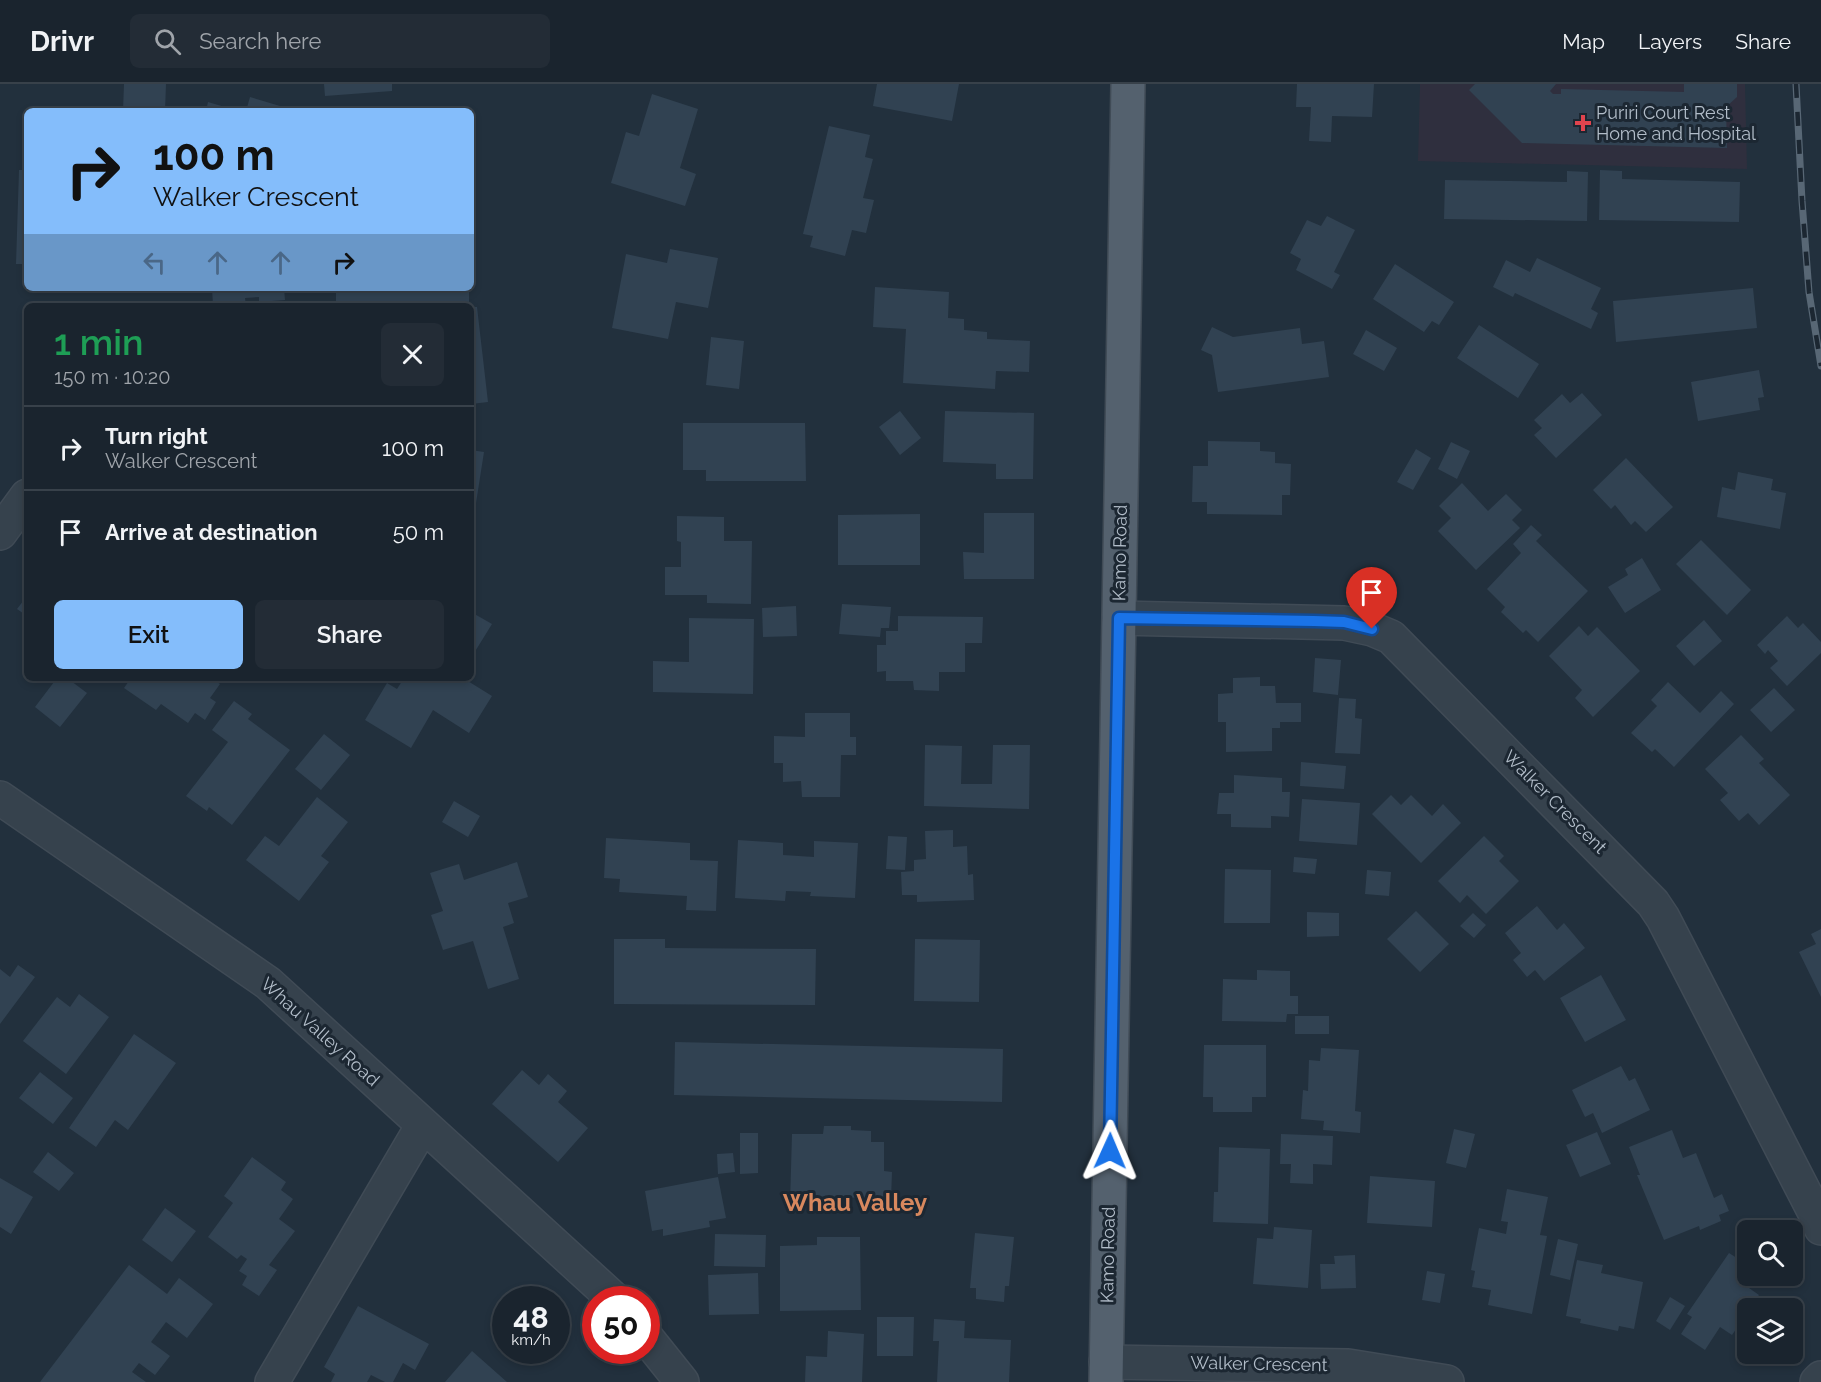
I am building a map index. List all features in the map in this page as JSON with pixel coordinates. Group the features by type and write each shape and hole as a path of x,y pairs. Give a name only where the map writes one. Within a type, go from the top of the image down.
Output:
{"main road":[{"name":"Kamo Road","path":"1106,1372 1128,84"}],"street":[{"path":"0,533 24,499"},
{"name":"Walker Crescent","path":"1119,618 1344,622 1372,629 1391,637 1653,903 1667,926 1821,1228"},
{"name":"Whau Valley Road","path":"0,798 268,983 600,1286"},
{"path":"272,1382 423,1125"},
{"path":"660,1355 682,1382"},
{"name":"Walker Crescent","path":"1106,1372 1348,1366 1447,1382"},
{"path":"1817,1382 1821,1378"}],"shaded area":[{"name":"Puriri Court Rest Home and Hospital","path":"1420,84 1745,84 1747,169 1418,161"}],"building":[{"path":"124,84 166,84 165,108 123,108"},
{"path":"324,84 392,84 392,91 325,96"},
{"path":"877,84 959,84 952,121 873,106"},
{"path":"1297,84 1374,84 1372,117 1332,116 1331,142 1309,141 1311,107 1296,107"},
{"path":"1475,84 1556,84 1550,91 1553,94 1561,94 1561,89 1684,92 1684,84 1737,84 1737,97 1726,107 1727,148 1522,143 1469,90"},
{"path":"652,94 698,109 680,168 696,174 685,206 611,183 626,132 639,136"},
{"path":"250,97 280,106 279,108 247,108"},
{"path":"208,102 228,108 207,108"},
{"path":"829,126 870,135 865,157 873,159 863,198 874,200 866,233 852,230 845,256 810,247 813,236 803,234"},
{"path":"19,170 24,170 24,264 16,264"},
{"path":"1600,170 1622,171 1622,179 1740,182 1739,222 1599,220"},
{"path":"1567,171 1588,172 1587,221 1444,219 1445,180 1567,182"},
{"path":"1327,216 1355,230 1334,272 1340,275 1332,289 1296,270 1301,259 1290,253 1307,220 1321,226"},
{"path":"670,249 718,258 708,308 676,302 668,339 612,328 626,254 667,263"},
{"path":"1537,258 1601,288 1591,309 1598,313 1591,329 1515,293 1513,297 1493,287 1506,260 1530,272"},
{"path":"1395,264 1454,302 1439,325 1432,321 1424,332 1373,299"},
{"path":"875,287 949,292 948,318 964,319 964,330 987,332 987,339 1030,341 1029,372 996,371 995,389 903,383 906,329 873,327"},
{"path":"1753,288 1757,328 1616,342 1613,301"},
{"path":"212,291 284,291 285,300 259,302 259,297 245,298 246,303 213,303"},
{"path":"336,291 469,291 469,303 336,303"},
{"path":"474,307 477,307 488,402 474,404"},
{"path":"1479,325 1539,364 1518,398 1457,358"},
{"path":"1212,327 1233,337 1300,328 1302,344 1324,341 1329,377 1218,392 1212,355 1201,350"},
{"path":"1366,330 1397,348 1384,371 1353,354"},
{"path":"711,337 744,341 739,389 706,385"},
{"path":"1759,370 1764,397 1758,398 1760,410 1698,421 1691,382"},
{"path":"1582,393 1602,415 1556,458 1534,435 1542,428 1534,420 1562,394 1570,403"},
{"path":"900,411 921,438 900,455 879,427"},
{"path":"945,411 1034,413 1033,479 996,479 996,464 943,462"},
{"path":"683,423 805,423 806,481 706,481 706,470 683,470"},
{"path":"1208,441 1260,442 1260,451 1275,452 1275,463 1291,464 1290,495 1282,495 1282,515 1207,514 1207,502 1192,502 1193,466 1208,466"},
{"path":"1451,442 1470,451 1457,479 1438,469"},
{"path":"1416,449 1431,458 1413,490 1397,482"},
{"path":"474,450 484,452 474,516"},
{"path":"1626,458 1673,507 1646,532 1635,521 1631,525 1615,505 1611,509 1593,490"},
{"path":"1738,472 1773,479 1771,490 1786,493 1780,529 1717,517 1722,487 1735,490"},
{"path":"1462,483 1488,511 1506,494 1522,510 1512,520 1520,528 1476,570 1438,531 1451,518 1439,506"},
{"path":"984,513 1034,513 1034,579 964,579 963,552 984,553"},
{"path":"920,514 920,565 838,565 838,515"},
{"path":"677,516 724,517 724,541 752,541 751,604 707,603 707,595 665,595 665,567 681,567 681,542 677,541"},
{"path":"1531,525 1542,535 1536,541 1588,591 1538,642 1526,630 1523,633 1501,612 1505,607 1487,589 1521,553 1513,544"},
{"path":"1701,540 1751,590 1727,615 1676,564"},
{"path":"1642,558 1661,590 1625,613 1608,587 1628,575 1625,569"},
{"path":"24,600 24,614 17,609"},
{"path":"842,604 891,607 889,628 881,628 880,637 839,634"},
{"path":"796,606 797,636 763,637 762,608"},
{"path":"474,614 492,624 474,653"},
{"path":"898,616 983,617 982,643 965,643 965,672 939,672 939,691 914,690 913,681 886,681 886,671 877,672 877,645 886,645 886,631 898,631"},
{"path":"1787,616 1798,628 1803,623 1821,642 1821,653 1787,686 1770,668 1778,661 1768,650 1765,654 1757,645"},
{"path":"689,618 754,619 753,694 653,692 653,661 689,662"},
{"path":"1704,620 1722,641 1694,666 1676,646"},
{"path":"1579,626 1588,636 1597,627 1640,671 1593,717 1575,698 1582,690 1549,656"},
{"path":"1315,658 1341,660 1338,695 1313,692"},
{"path":"1260,677 1260,686 1275,686 1276,703 1301,703 1301,722 1280,722 1280,728 1272,728 1272,751 1226,752 1226,722 1218,722 1218,694 1233,693 1233,678"},
{"path":"55,681 71,681 87,693 60,727 35,707"},
{"path":"129,681 216,681 220,684 210,698 216,702 205,720 195,713 188,723 161,704 156,710 124,688"},
{"path":"402,681 468,681 492,696 469,733 433,710 411,748 365,720 387,683 397,689"},
{"path":"1668,682 1700,713 1721,691 1734,704 1674,767 1655,749 1652,752 1631,733 1657,706 1651,700"},
{"path":"1774,688 1795,710 1771,732 1750,710"},
{"path":"1339,698 1356,699 1355,718 1362,719 1360,754 1335,753"},
{"path":"234,701 252,714 248,719 290,750 232,825 209,807 207,811 186,796 228,742 212,730"},
{"path":"805,713 850,713 850,737 856,737 856,755 841,755 840,797 802,797 801,781 783,782 783,763 774,763 774,736 805,737"},
{"path":"324,734 350,755 321,790 295,769"},
{"path":"1741,735 1764,759 1759,763 1790,795 1759,825 1748,813 1739,821 1720,800 1728,793 1705,769"},
{"path":"925,745 962,746 961,784 992,784 993,745 1030,745 1029,809 924,806"},
{"path":"1301,762 1346,766 1344,789 1300,786"},
{"path":"1234,775 1282,778 1282,792 1290,792 1289,817 1271,816 1271,828 1231,827 1231,814 1217,814 1219,793 1234,793"},
{"path":"1391,795 1401,805 1411,795 1432,816 1443,804 1461,823 1421,863 1372,814"},
{"path":"317,797 348,822 321,856 329,862 299,901 246,860 265,836 279,846"},
{"path":"1302,799 1360,803 1357,845 1299,841"},
{"path":"454,801 480,816 468,837 442,822"},
{"path":"953,830 953,847 967,846 968,875 973,874 974,900 917,902 917,895 902,895 901,872 914,871 914,860 926,859 925,831"},
{"path":"888,836 907,837 905,870 886,869"},
{"path":"1484,836 1504,856 1499,861 1519,881 1486,914 1467,895 1460,903 1438,881"},
{"path":"606,838 690,843 690,860 718,861 716,911 686,910 687,896 619,892 620,879 604,878"},
{"path":"738,840 783,843 783,855 814,857 814,841 858,843 855,898 810,896 811,892 786,891 785,901 735,898"},
{"path":"1294,857 1317,859 1315,874 1293,872"},
{"path":"517,862 528,897 508,903 514,923 503,927 519,979 488,989 473,941 443,950 431,915 443,911 430,873 459,864 464,880"},
{"path":"1225,869 1271,870 1270,923 1224,923"},
{"path":"1367,870 1391,872 1389,896 1365,894"},
{"path":"1537,906 1557,930 1564,923 1585,948 1544,981 1535,970 1527,977 1513,960 1521,953 1505,933"},
{"path":"1416,911 1449,944 1420,972 1387,939"},
{"path":"1307,912 1339,913 1339,936 1307,937"},
{"path":"1473,913 1486,925 1474,938 1460,926"},
{"path":"1821,929 1821,997 1799,952 1816,944 1811,934"},
{"path":"614,939 665,939 665,948 816,949 815,1005 614,1004"},
{"path":"915,939 980,940 979,1002 914,1001"},
{"path":"18,965 35,977 0,1024 0,969 10,977"},
{"path":"1257,970 1290,971 1290,996 1298,996 1298,1014 1287,1014 1286,1022 1222,1021 1223,979 1257,980"},
{"path":"1601,975 1626,1020 1585,1042 1560,998"},
{"path":"79,994 109,1017 66,1074 23,1041 57,997 70,1007"},
{"path":"1295,1016 1329,1016 1329,1034 1295,1034"},
{"path":"134,1034 176,1063 128,1130 115,1120 96,1147 69,1128"},
{"path":"675,1042 1003,1049 1002,1102 674,1095"},
{"path":"1204,1045 1266,1045 1266,1097 1252,1097 1252,1112 1213,1112 1213,1097 1203,1097"},
{"path":"1321,1048 1359,1050 1355,1111 1361,1112 1360,1133 1323,1130 1324,1121 1301,1119 1303,1090 1308,1091 1309,1060 1320,1061"},
{"path":"1621,1066 1629,1081 1635,1078 1650,1110 1602,1133 1593,1113 1585,1117 1572,1090"},
{"path":"522,1070 539,1085 548,1074 567,1091 558,1102 588,1128 558,1162 492,1104"},
{"path":"40,1072 73,1098 53,1124 19,1098"},
{"path":"824,1126 851,1126 851,1130 871,1131 871,1142 884,1142 884,1171 892,1172 891,1199 809,1196 809,1204 790,1204 792,1134 823,1134"},
{"path":"1454,1129 1475,1134 1466,1168 1446,1163"},
{"path":"1672,1130 1683,1158 1696,1153 1714,1198 1722,1194 1729,1211 1719,1215 1721,1221 1700,1230 1699,1226 1664,1240 1637,1175 1640,1175 1629,1147"},
{"path":"1597,1132 1611,1164 1580,1177 1566,1145"},
{"path":"740,1133 758,1133 758,1173 740,1174"},
{"path":"1281,1134 1333,1136 1332,1165 1313,1164 1313,1184 1290,1183 1291,1164 1280,1164"},
{"path":"1219,1147 1270,1149 1268,1224 1213,1222 1214,1192 1218,1192"},
{"path":"48,1152 74,1173 59,1191 33,1172"},
{"path":"733,1153 735,1172 718,1174 717,1154"},
{"path":"252,1157 286,1182 281,1190 293,1199 279,1219 295,1231 269,1265 277,1270 259,1296 242,1285 247,1276 239,1271 247,1259 241,1255 237,1259 208,1237 233,1203 224,1196"},
{"path":"1370,1176 1435,1181 1432,1227 1367,1223"},
{"path":"718,1177 726,1218 709,1221 710,1227 663,1236 663,1229 652,1231 645,1191"},
{"path":"0,1178 33,1197 11,1234 0,1227"},
{"path":"1507,1189 1548,1197 1540,1235 1547,1236 1532,1314 1488,1305 1491,1290 1472,1287 1475,1271 1471,1270 1479,1228 1506,1234 1508,1222 1501,1221"},
{"path":"165,1208 196,1231 172,1262 142,1240"},
{"path":"1274,1227 1312,1230 1308,1288 1253,1284 1257,1238 1273,1239"},
{"path":"975,1233 1014,1237 1009,1286 1005,1286 1004,1302 976,1299 976,1288 970,1288"},
{"path":"715,1234 766,1235 765,1267 714,1266"},
{"path":"817,1237 860,1237 861,1310 780,1311 780,1246 817,1245"},
{"path":"1558,1239 1578,1244 1570,1280 1550,1275"},
{"path":"1729,1253 1737,1258 1737,1286 1750,1286 1749,1288 1759,1295 1757,1298 1737,1298 1737,1328 1732,1335 1720,1327 1705,1350 1681,1334 1692,1317 1687,1314"},
{"path":"1355,1255 1356,1288 1321,1289 1320,1264 1335,1264 1334,1256"},
{"path":"1577,1260 1603,1265 1601,1273 1643,1282 1634,1329 1619,1326 1618,1331 1580,1323 1581,1319 1566,1316"},
{"path":"129,1265 167,1294 179,1278 213,1304 187,1338 166,1322 151,1342 170,1356 155,1375 139,1363 132,1372 146,1382 40,1382"},
{"path":"1427,1271 1445,1274 1440,1303 1422,1300"},
{"path":"758,1273 759,1314 709,1315 708,1275"},
{"path":"1670,1297 1685,1306 1670,1330 1656,1321"},
{"path":"358,1306 429,1344 415,1370 403,1363 393,1382 385,1382 371,1375 367,1382 331,1382 335,1374 324,1367"},
{"path":"877,1317 914,1317 913,1356 877,1356"},
{"path":"934,1319 965,1321 964,1338 1011,1340 1009,1382 937,1382 939,1341 933,1341"},
{"path":"828,1331 864,1334 862,1382 805,1382 806,1356 827,1357"},
{"path":"472,1351 507,1382 445,1382"}],"railway":[{"path":"1796,84 1809,292 1821,366"}],"place":[{"name":"Puriri Court Rest Home and Hospital","path":"1583,123"}],"district":[{"name":"Whau Valley","path":"855,1203"}],"route":[{"path":"1110,1151 1119,618 1344,622 1372,629"}]}
